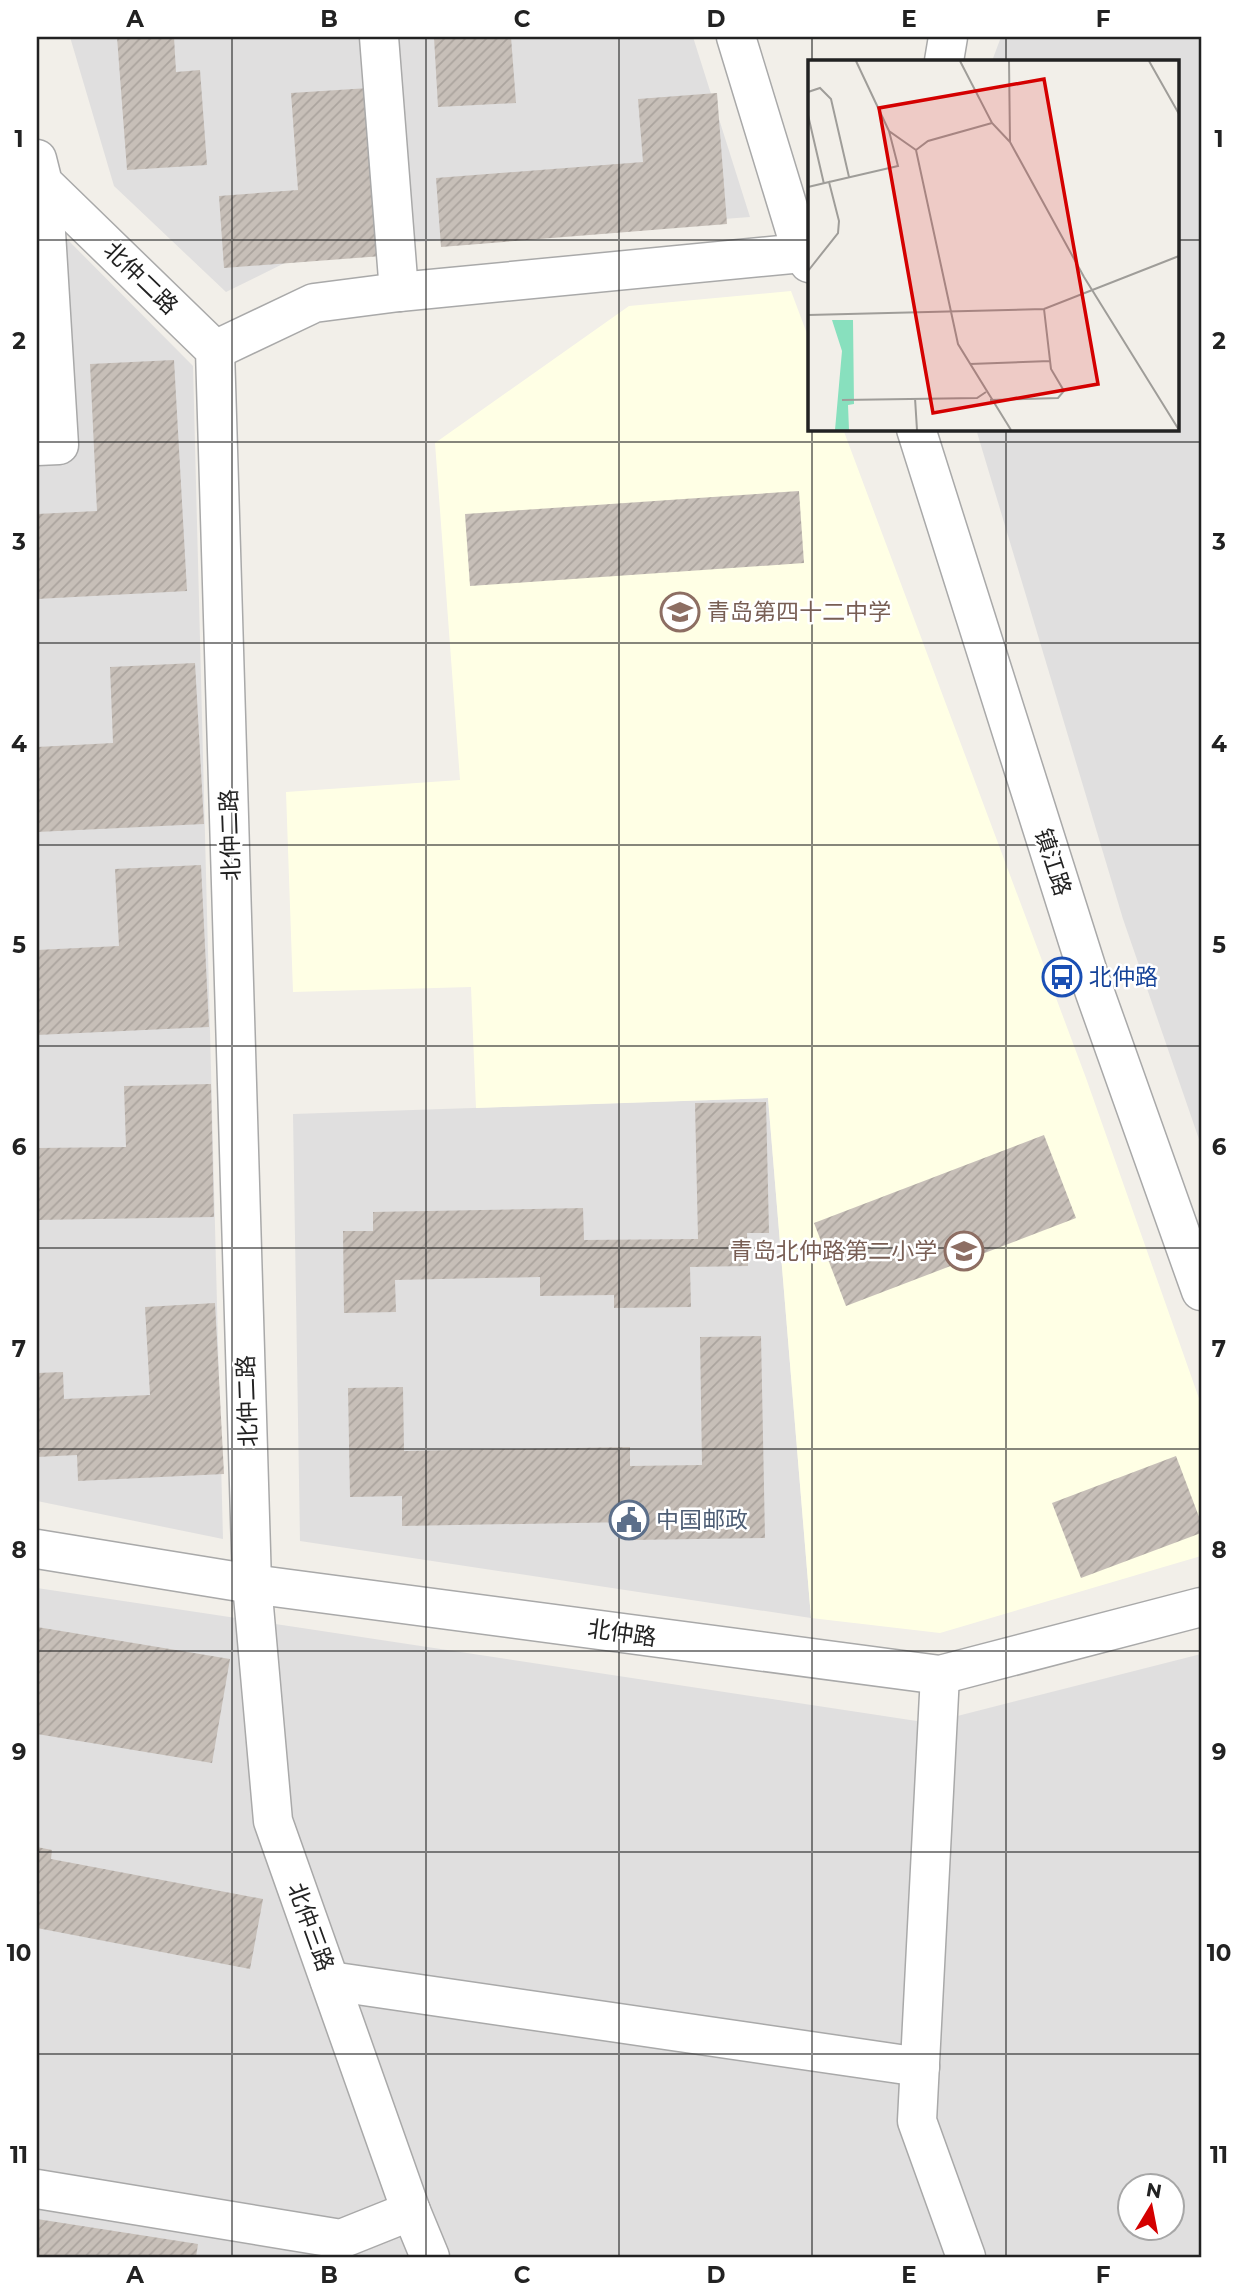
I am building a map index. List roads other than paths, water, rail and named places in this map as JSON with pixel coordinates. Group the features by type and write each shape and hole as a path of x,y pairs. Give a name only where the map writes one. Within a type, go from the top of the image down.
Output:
{"street":[{"path":"379,37 399,292"},
{"path":"215,350 314,303 399,292 806,258 737,37"},
{"path":"944,60 948,37"},
{"path":"37,446 59,445 40,171"},
{"name":"北仲二路","path":"40,171 215,350 252,1584"},
{"name":"镇江路","path":"916,430 1088,976 1201,1291"},
{"name":"北仲路","path":"37,1549 252,1584 940,1675 1201,1607"},
{"name":"北仲三路","path":"252,1584 273,1821 411,2211 430,2257"},
{"path":"940,1675 917,2120 966,2257"},
{"path":"330,1981 920,2067"},
{"path":"37,2189 341,2239 411,2211"}],"place":[{"name":"青岛第四十二中学","path":"680,612"},
{"name":"北仲路","path":"1062,977"},
{"name":"青岛北仲路第二小学","path":"964,1251"},
{"name":"中国邮政","path":"629,1520"}]}
